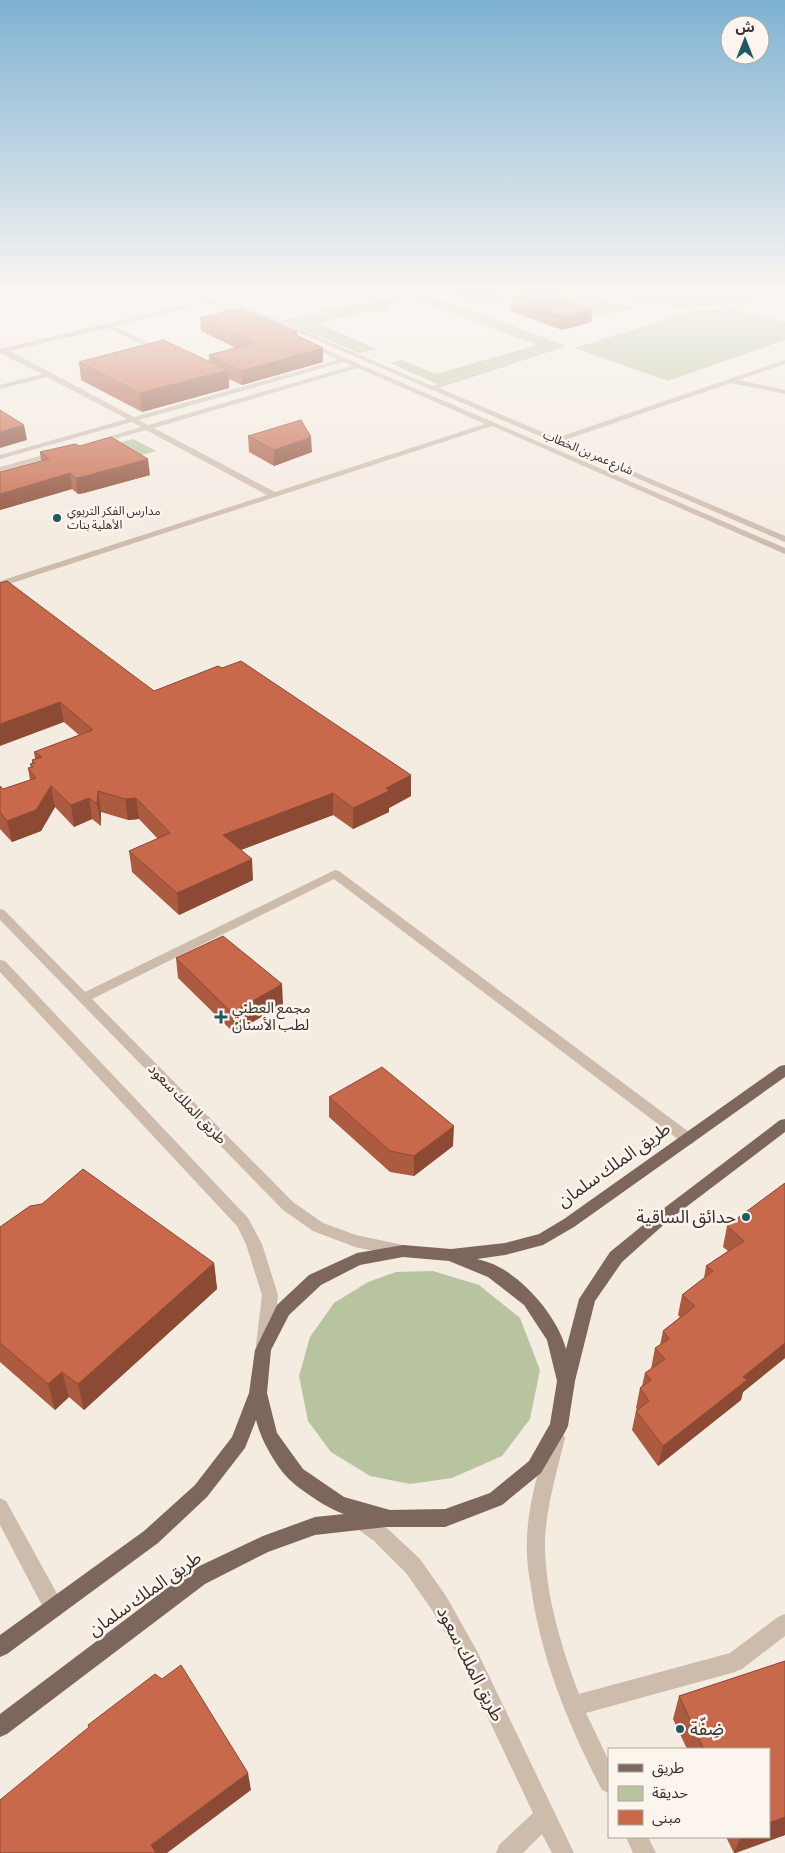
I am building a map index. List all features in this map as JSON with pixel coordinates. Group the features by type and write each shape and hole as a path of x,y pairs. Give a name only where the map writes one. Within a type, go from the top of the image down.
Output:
{"main road":[{"name":"طريق الملك سلمان","path":"450,1255 505,1249 543,1239 570,1223 785,1070"},
{"path":"258,1393 269,1436 297,1475 339,1504 390,1519 445,1518 496,1499 535,1468 559,1426 566,1381 587,1299 616,1257 664,1216 785,1124"},
{"path":"0,1647 151,1536 201,1491 238,1442 258,1393 263,1350 283,1310 315,1280 357,1259 402,1251 450,1255 494,1272 530,1300 555,1338 566,1381"},
{"name":"طريق الملك سلمان","path":"0,1727 198,1577 263,1545 315,1526 390,1519"}],"street":[{"path":"0,387 28,379"},
{"path":"59,379 274,495"},
{"path":"0,457 275,379"},
{"path":"92,443 311,379"},
{"name":"شارع عمر بن الخطاب","path":"389,379 785,551"},
{"name":"شارع عمر بن الخطاب","path":"412,379 781,537"},
{"path":"432,388 458,379"},
{"path":"555,441 734,379"},
{"path":"730,381 785,392"},
{"path":"232,385 241,389"},
{"path":"0,584 492,424"},
{"path":"0,469 64,451"},
{"path":"781,537 785,527"},
{"path":"83,998 335,874 688,1139"},
{"name":"طريق الملك سعود","path":"0,913 288,1206 318,1228 355,1241 402,1251"},
{"path":"0,964 242,1222 254,1244 270,1295 263,1350"},
{"path":"559,1426 543,1492 536,1542 543,1608 564,1683 589,1746 608,1781"},
{"name":"طريق الملك سعود","path":"339,1504 382,1535 413,1566 439,1604 470,1658 563,1853"},
{"path":"0,1507 54,1608"},
{"path":"573,1706 735,1662 785,1624"},
{"path":"507,1853 545,1816"},
{"path":"638,1838 645,1853"}],"green space":[{"path":"427,379 451,379 437,384"},
{"path":"133,439 156,451 138,456 116,444"},
{"path":"433,1271 479,1285 520,1318 540,1370 530,1419 502,1456 452,1478 410,1484 370,1476 331,1452 308,1421 299,1376 310,1337 334,1303 368,1282 396,1272"}],"building":[{"path":"113,379 192,379 140,393"},
{"path":"0,410 24,425 0,432"},
{"path":"301,420 311,437 274,450 248,436"},
{"path":"111,437 148,459 82,477 76,478 70,473 0,494 0,472 49,459 40,452 75,444 80,446"},
{"path":"7,581 154,691 218,666 222,668 241,661 411,775 386,788 389,791 353,808 333,793 223,835 252,859 177,893 129,851 170,833 136,798 125,799 98,791 97,804 89,798 71,805 51,786 36,810 7,821 0,812 0,786 3,789 36,778 28,768 33,767 30,764 35,763 32,760 42,757 34,752 93,730 60,702 0,724 0,583"},
{"path":"223,936 282,984 232,1013 176,958"},
{"path":"382,1067 454,1126 414,1156 390,1151 329,1097"},
{"path":"83,1169 214,1263 78,1384 62,1372 48,1384 0,1343 0,1227 30,1206 42,1204"},
{"path":"785,1183 785,1343 743,1377 747,1380 663,1446 636,1411 649,1401 640,1388 651,1380 645,1373 665,1359 655,1348 669,1339 663,1331 695,1306 682,1295 713,1271 706,1266 744,1241 727,1226"},
{"path":"785,1661 785,1817 770,1823 770,1748 704,1748 679,1696"},
{"path":"181,1665 248,1773 151,1845 156,1853 0,1853 0,1800 89,1727 88,1725 155,1674 162,1679"}],"place":[{"name":"مدارس الفكر التربوي الأهلية بنات","path":"57,518"},
{"name":"مجمع العطني لطب الأسنان","path":"221,1017"},
{"name":"حدائق الساقية","path":"746,1217"},
{"name":"ضِفّة","path":"680,1729"}]}
